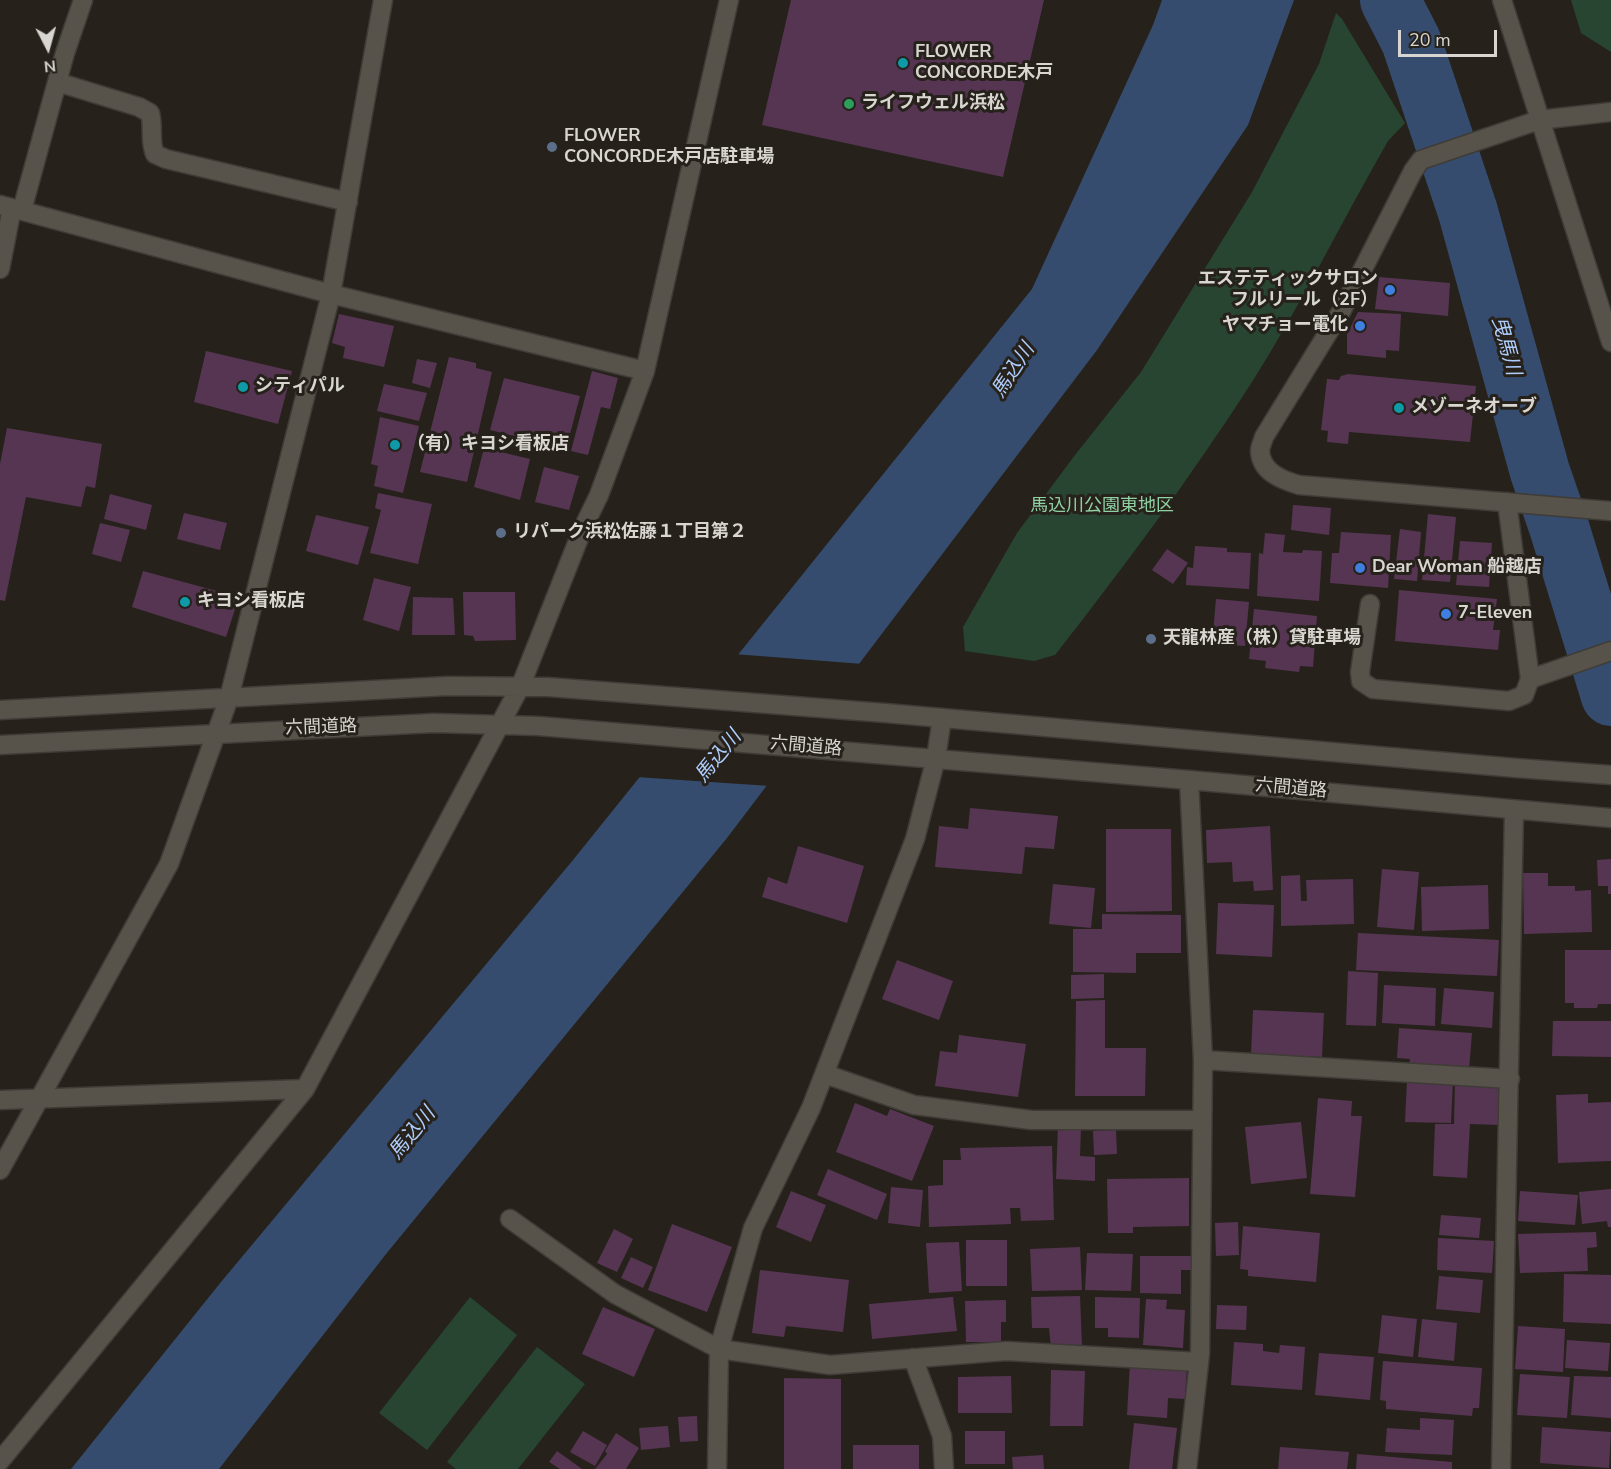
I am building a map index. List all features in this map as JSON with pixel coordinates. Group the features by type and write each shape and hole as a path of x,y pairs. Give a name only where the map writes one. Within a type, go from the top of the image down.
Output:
{"street":[{"path":"0,269 11,208 57,82 83,0"},
{"path":"0,1170 169,864 229,698 331,294 383,0"},
{"path":"0,1461 305,1089 521,685 583,528 599,495 645,371 729,0"},
{"path":"1502,0 1611,342"},
{"path":"57,82 139,106 150,113 153,122 151,145 155,154 166,159 348,202"},
{"path":"1611,112 1539,120 1421,160 1413,171 1342,310 1264,437 1260,452 1266,468 1280,480 1299,485 1611,511"},
{"path":"11,208 331,294 645,371"},
{"path":"1370,604 1360,681 1373,689 1509,701 1524,695 1530,679 1515,503"},
{"path":"1530,679 1611,651"},
{"name":"六間道路","path":"0,710 448,686 521,685 885,712 1611,775"},
{"path":"717,1469 719,1348 753,1228 811,1108 915,839 936,758 942,718"},
{"name":"六間道路","path":"0,745 434,723 538,726 936,758 1611,818"},
{"path":"1187,1469 1199,1362 1203,1060 1189,780"},
{"path":"1501,1469 1514,810"},
{"path":"1203,1060 1510,1079"},
{"path":"825,1074 914,1105 1031,1120 1202,1120"},
{"path":"0,1100 305,1089"},
{"path":"510,1219 615,1294 719,1348 830,1365 1006,1351 1199,1362"},
{"path":"913,1358 942,1436 944,1469"}],"green space":[{"path":"1571,0 1611,0 1611,52 1581,33"},
{"name":"馬込川公園東地区","path":"1336,13 1342,19 1405,123 1388,141 1287,323 1229,417 1156,521 1055,655 1034,661 965,651 963,627 1017,533 1141,372 1252,192 1319,64"},
{"path":"470,1297 517,1335 427,1450 379,1413"},
{"path":"537,1347 585,1384 518,1469 456,1469 447,1462"}],"water":[{"name":"馬込川","path":"1162,0 1294,0 1248,125 1097,350 727,838 386,1254 219,1469 71,1469 221,1282 573,860 1032,289 1153,25"}],"pier":[{"path":"734,654 863,664 770,786 636,777"}],"building":[{"name":"FLOWER CONCORDE木戸","path":"791,0 1044,0 1003,177 762,125"},
{"path":"1379,277 1450,283 1448,316 1375,309"},
{"path":"1358,312 1401,314 1399,351 1386,350 1386,358 1347,354 1347,334"},
{"path":"339,314 394,326 384,367 343,358 345,347 332,343"},
{"name":"シティパル","path":"206,351 292,371 278,424 194,402"},
{"path":"449,357 476,363 476,368 492,372 467,482 420,472"},
{"path":"417,359 437,363 430,388 412,383"},
{"path":"592,371 618,378 610,409 601,407 588,455 571,451"},
{"name":"メゾーネオーブ","path":"1348,374 1476,386 1470,442 1349,432 1348,444 1327,442 1328,431 1321,430 1327,379 1339,380 1341,376"},
{"path":"504,378 580,396 566,449 490,430"},
{"path":"384,384 427,393 419,421 377,411"},
{"name":"（有）キヨシ看板店","path":"380,417 419,426 403,493 374,486 378,466 371,464"},
{"path":"7,428 102,444 95,488 86,486 81,507 26,497 5,601 0,600 0,464"},
{"path":"484,448 530,459 520,500 474,487"},
{"path":"544,467 579,476 569,510 535,502"},
{"path":"378,493 432,504 418,564 370,553 381,510 375,508"},
{"path":"110,494 152,505 146,530 104,519"},
{"path":"1293,505 1331,508 1329,535 1291,530"},
{"path":"184,513 227,523 220,550 177,539"},
{"path":"1428,514 1456,517 1450,582 1422,580"},
{"path":"316,515 369,527 358,565 306,551"},
{"path":"100,523 130,530 121,562 92,554"},
{"path":"1400,529 1421,532 1417,581 1394,579"},
{"name":"Dear Woman 船越店","path":"1341,532 1391,535 1388,588 1330,583 1332,553 1339,553"},
{"path":"1265,533 1285,535 1283,552 1322,551 1319,601 1257,596 1259,553 1263,554"},
{"path":"1460,541 1492,543 1489,587 1456,585"},
{"path":"1195,546 1227,548 1227,552 1251,553 1249,589 1186,585 1187,567 1193,568"},
{"path":"1167,549 1188,563 1173,584 1152,570"},
{"name":"キヨシ看板店","path":"143,571 239,597 226,637 132,607"},
{"path":"374,578 411,587 399,631 363,620"},
{"name":"7-Eleven","path":"1399,590 1497,599 1493,630 1500,630 1498,650 1395,641"},
{"path":"463,592 515,592 516,640 475,641 473,636 464,635"},
{"path":"413,597 453,598 455,635 412,635"},
{"path":"1216,599 1249,602 1245,646 1212,644"},
{"path":"1254,609 1317,616 1313,667 1300,666 1299,672 1265,668 1266,661 1249,659"},
{"path":"970,808 1058,816 1054,849 1025,847 1022,874 935,867 939,826 968,829"},
{"path":"1270,826 1273,890 1254,891 1253,881 1233,882 1232,862 1207,863 1206,830"},
{"path":"1106,829 1171,829 1172,911 1106,912"},
{"path":"798,846 864,866 847,923 762,897 768,877 787,884"},
{"path":"1611,859 1611,894 1608,894 1608,886 1598,886 1597,860"},
{"path":"1382,869 1419,872 1414,930 1377,927"},
{"path":"1523,873 1548,873 1548,886 1575,886 1575,891 1591,890 1592,932 1524,934"},
{"path":"1300,875 1301,901 1307,901 1306,880 1353,879 1354,924 1281,926 1281,876"},
{"path":"1053,884 1095,888 1091,928 1049,924"},
{"path":"1488,885 1489,929 1422,931 1421,887"},
{"path":"1218,903 1274,905 1272,957 1216,954"},
{"path":"1102,914 1181,915 1181,953 1136,953 1136,973 1073,972 1073,929 1102,929"},
{"path":"1358,933 1499,940 1497,976 1356,970"},
{"path":"1565,950 1611,950 1611,1004 1598,1004 1597,1008 1574,1008 1574,1003 1565,1003"},
{"path":"897,960 953,981 939,1020 882,999"},
{"path":"1348,971 1378,973 1376,1026 1346,1025"},
{"path":"1104,974 1104,998 1071,999 1071,975"},
{"path":"1384,985 1436,988 1435,1026 1382,1023"},
{"path":"1444,988 1494,992 1492,1028 1441,1024"},
{"path":"1105,1000 1105,1048 1146,1048 1145,1096 1075,1096 1076,1001"},
{"path":"1253,1010 1324,1013 1322,1057 1251,1054"},
{"path":"1553,1021 1611,1021 1611,1057 1552,1056"},
{"path":"1399,1028 1472,1033 1469,1070 1409,1065 1410,1059 1397,1058"},
{"path":"959,1035 1026,1044 1018,1097 935,1086 940,1051 957,1053"},
{"path":"1407,1080 1453,1081 1451,1123 1405,1122"},
{"path":"1455,1081 1501,1083 1500,1125 1470,1124 1467,1178 1433,1176 1435,1124 1454,1124"},
{"path":"1588,1094 1588,1103 1611,1102 1611,1161 1558,1163 1556,1095"},
{"path":"1318,1098 1352,1101 1351,1116 1362,1116 1355,1197 1310,1194"},
{"path":"855,1103 887,1116 890,1109 934,1126 912,1181 836,1152"},
{"path":"1301,1122 1307,1178 1251,1184 1245,1127"},
{"path":"1058,1126 1081,1127 1080,1156 1095,1157 1095,1181 1056,1179"},
{"path":"1116,1130 1117,1154 1094,1155 1093,1131"},
{"path":"1052,1146 1054,1220 1021,1221 1020,1208 1010,1208 1011,1224 929,1227 928,1186 943,1185 943,1160 961,1160 960,1148"},
{"path":"828,1169 887,1194 877,1220 817,1195"},
{"path":"1189,1178 1189,1226 1133,1227 1133,1233 1108,1233 1107,1179"},
{"path":"891,1187 923,1190 920,1227 888,1223"},
{"path":"1611,1189 1611,1227 1608,1227 1607,1221 1582,1224 1579,1192"},
{"path":"791,1191 826,1205 811,1242 776,1227"},
{"path":"1520,1191 1578,1195 1575,1225 1518,1221"},
{"path":"1441,1215 1481,1218 1479,1238 1439,1235"},
{"path":"1238,1222 1239,1255 1216,1256 1215,1223"},
{"path":"672,1224 732,1247 707,1312 648,1290"},
{"path":"1243,1226 1320,1233 1316,1282 1248,1276 1248,1270 1240,1269"},
{"path":"614,1229 633,1239 617,1272 597,1263"},
{"path":"1596,1232 1597,1247 1587,1248 1588,1271 1520,1273 1518,1234"},
{"path":"1438,1238 1494,1241 1492,1273 1437,1270"},
{"path":"966,1240 1007,1240 1007,1286 966,1286"},
{"path":"959,1242 962,1291 929,1293 926,1243"},
{"path":"1080,1247 1082,1290 1032,1291 1030,1249"},
{"path":"1087,1253 1133,1254 1131,1291 1085,1290"},
{"path":"1140,1256 1193,1256 1193,1270 1181,1270 1181,1294 1140,1293"},
{"path":"631,1257 653,1267 643,1288 621,1278"},
{"path":"760,1270 849,1280 843,1332 786,1326 784,1337 752,1333"},
{"path":"1564,1274 1611,1275 1611,1324 1563,1322"},
{"path":"1439,1276 1483,1280 1480,1313 1436,1309"},
{"path":"1080,1296 1082,1347 1051,1348 1049,1328 1032,1328 1031,1297"},
{"path":"953,1297 957,1331 872,1339 869,1304"},
{"path":"1095,1297 1140,1298 1139,1338 1108,1337 1108,1328 1095,1328"},
{"path":"1146,1299 1167,1300 1166,1309 1185,1310 1183,1348 1143,1345"},
{"path":"1006,1300 1006,1322 1001,1322 1001,1342 966,1342 965,1301"},
{"path":"1217,1305 1247,1306 1246,1330 1216,1329"},
{"path":"603,1307 655,1329 634,1377 582,1354"},
{"path":"1382,1315 1417,1319 1413,1357 1378,1353"},
{"path":"1422,1319 1457,1323 1454,1361 1418,1357"},
{"path":"1518,1326 1565,1329 1563,1372 1515,1369"},
{"path":"1567,1340 1610,1343 1608,1371 1565,1368"},
{"path":"1234,1342 1263,1344 1263,1351 1279,1353 1280,1345 1305,1347 1302,1390 1231,1385"},
{"path":"1319,1353 1374,1357 1370,1400 1315,1395"},
{"path":"1383,1361 1482,1368 1479,1408 1473,1408 1472,1416 1386,1409 1386,1401 1380,1400"},
{"path":"1130,1363 1187,1367 1185,1399 1168,1398 1167,1418 1127,1415"},
{"path":"1051,1370 1085,1371 1083,1426 1050,1426"},
{"path":"1520,1374 1570,1377 1567,1418 1517,1415"},
{"path":"1011,1376 1012,1413 958,1413 958,1377"},
{"path":"1574,1376 1611,1377 1611,1418 1571,1415"},
{"path":"784,1378 841,1379 841,1469 784,1469"},
{"path":"697,1416 698,1441 680,1442 678,1417"},
{"path":"1420,1418 1454,1420 1452,1455 1385,1452 1387,1428 1420,1430"},
{"path":"1134,1423 1177,1428 1172,1469 1129,1469"},
{"path":"668,1426 670,1447 641,1450 639,1428"},
{"path":"1542,1427 1611,1432 1609,1468 1540,1463"},
{"path":"583,1431 607,1445 595,1466 570,1452"},
{"path":"965,1431 1005,1431 1005,1464 965,1464"},
{"path":"616,1433 639,1448 626,1469 595,1469 607,1454 605,1451"},
{"path":"853,1445 919,1445 919,1469 853,1469"},
{"path":"1280,1447 1349,1452 1347,1469 1278,1469"},
{"path":"557,1451 582,1469 560,1469 549,1462"},
{"path":"1357,1454 1452,1462 1452,1469 1356,1469"},
{"path":"1043,1455 1044,1469 1013,1469 1012,1457"}],"waterway":[{"name":"曳馬川","path":"1390,0 1411,41 1468,212 1540,472 1611,696"}],"place":[{"name":"FLOWER CONCORDE木戸","path":"903,63"},
{"name":"ライフウェル浜松","path":"849,104"},
{"name":"FLOWER CONCORDE木戸店駐車場","path":"552,147"},
{"name":"エステティックサロン フルリール（2F）","path":"1390,290"},
{"name":"ヤマチョー電化","path":"1360,326"},
{"name":"シティパル","path":"243,387"},
{"name":"メゾーネオーブ","path":"1399,408"},
{"name":"（有）キヨシ看板店","path":"395,445"},
{"name":"リパーク浜松佐藤１丁目第２","path":"501,533"},
{"name":"Dear Woman 船越店","path":"1360,568"},
{"name":"キヨシ看板店","path":"185,602"},
{"name":"7-Eleven","path":"1446,614"},
{"name":"天龍林産（株）貸駐車場","path":"1151,639"}]}
